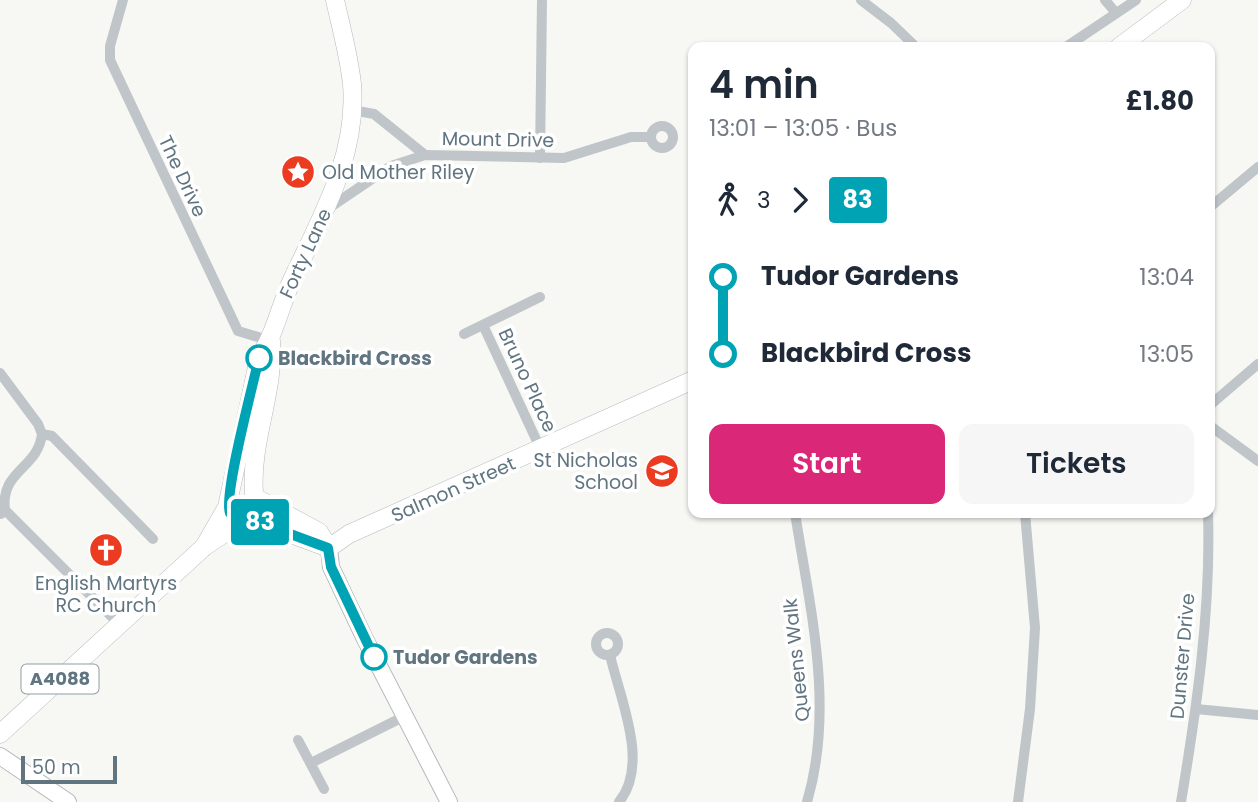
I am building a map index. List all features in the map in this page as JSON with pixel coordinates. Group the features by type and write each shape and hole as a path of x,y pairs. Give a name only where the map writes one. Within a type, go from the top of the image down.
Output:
{"main road":[{"name":"Forty Lane","path":"256,496 255,458 273,363 271,341 279,309 326,210 343,167 352,110 352,82 335,0"},
{"path":"1126,42 1182,0"},
{"name":"Forty Lane","path":"229,501 235,462 259,358 271,341"},
{"name":"Salmon Street","path":"328,548 349,534 688,382"},
{"path":"328,548 234,517 229,501 243,489 319,532 328,548 331,567 449,802"},
{"path":"247,520 258,511 256,496"},
{"name":"A4088","path":"204,547 229,501"},
{"name":"A4088","path":"0,734 204,547 247,520"},
{"path":"0,756 68,802"}],"street":[{"name":"The Drive","path":"123,0 110,46 110,60 238,331 271,341"},
{"path":"540,158 541,0"},
{"path":"861,0 898,28 911,42"},
{"path":"1105,0 1116,13"},
{"path":"1073,42 1136,0"},
{"name":"Mount Drive","path":"352,110 374,114 425,155"},
{"name":"Mount Drive","path":"326,210 391,166 425,155 564,158 631,137 651,136"},
{"path":"1215,203 1258,167"},
{"name":"Bruno Place","path":"464,334 540,297"},
{"name":"Bruno Place","path":"483,325 541,450"},
{"path":"1215,401 1258,364"},
{"path":"0,373 38,424 42,434 37,454 8,482 3,512 120,625"},
{"path":"1215,429 1258,461"},
{"path":"42,434 52,436 153,539"},
{"name":"Queens Walk","path":"796,518 819,671 822,716 816,772 807,802"},
{"path":"1018,802 1030,709 1035,628 1025,518"},
{"name":"Dunster Drive","path":"1181,802 1196,709 1205,615 1208,518"},
{"path":"610,656 634,755 634,773 627,792 618,802"},
{"path":"1196,709 1258,715"},
{"path":"311,763 405,716"},
{"path":"298,740 324,789"}],"bus line":[{"name":"83","path":"259,358 227,507 239,520 250,519 289,531 328,548 331,567 374,657"}],"place":[{"name":"Old Mother Riley","path":"298,172"},
{"name":"Blackbird Cross","path":"259,358"},
{"name":"St Nicholas School","path":"662,471"},
{"name":"English Martyrs RC Church","path":"106,550"},
{"name":"Tudor Gardens","path":"374,657"}]}
